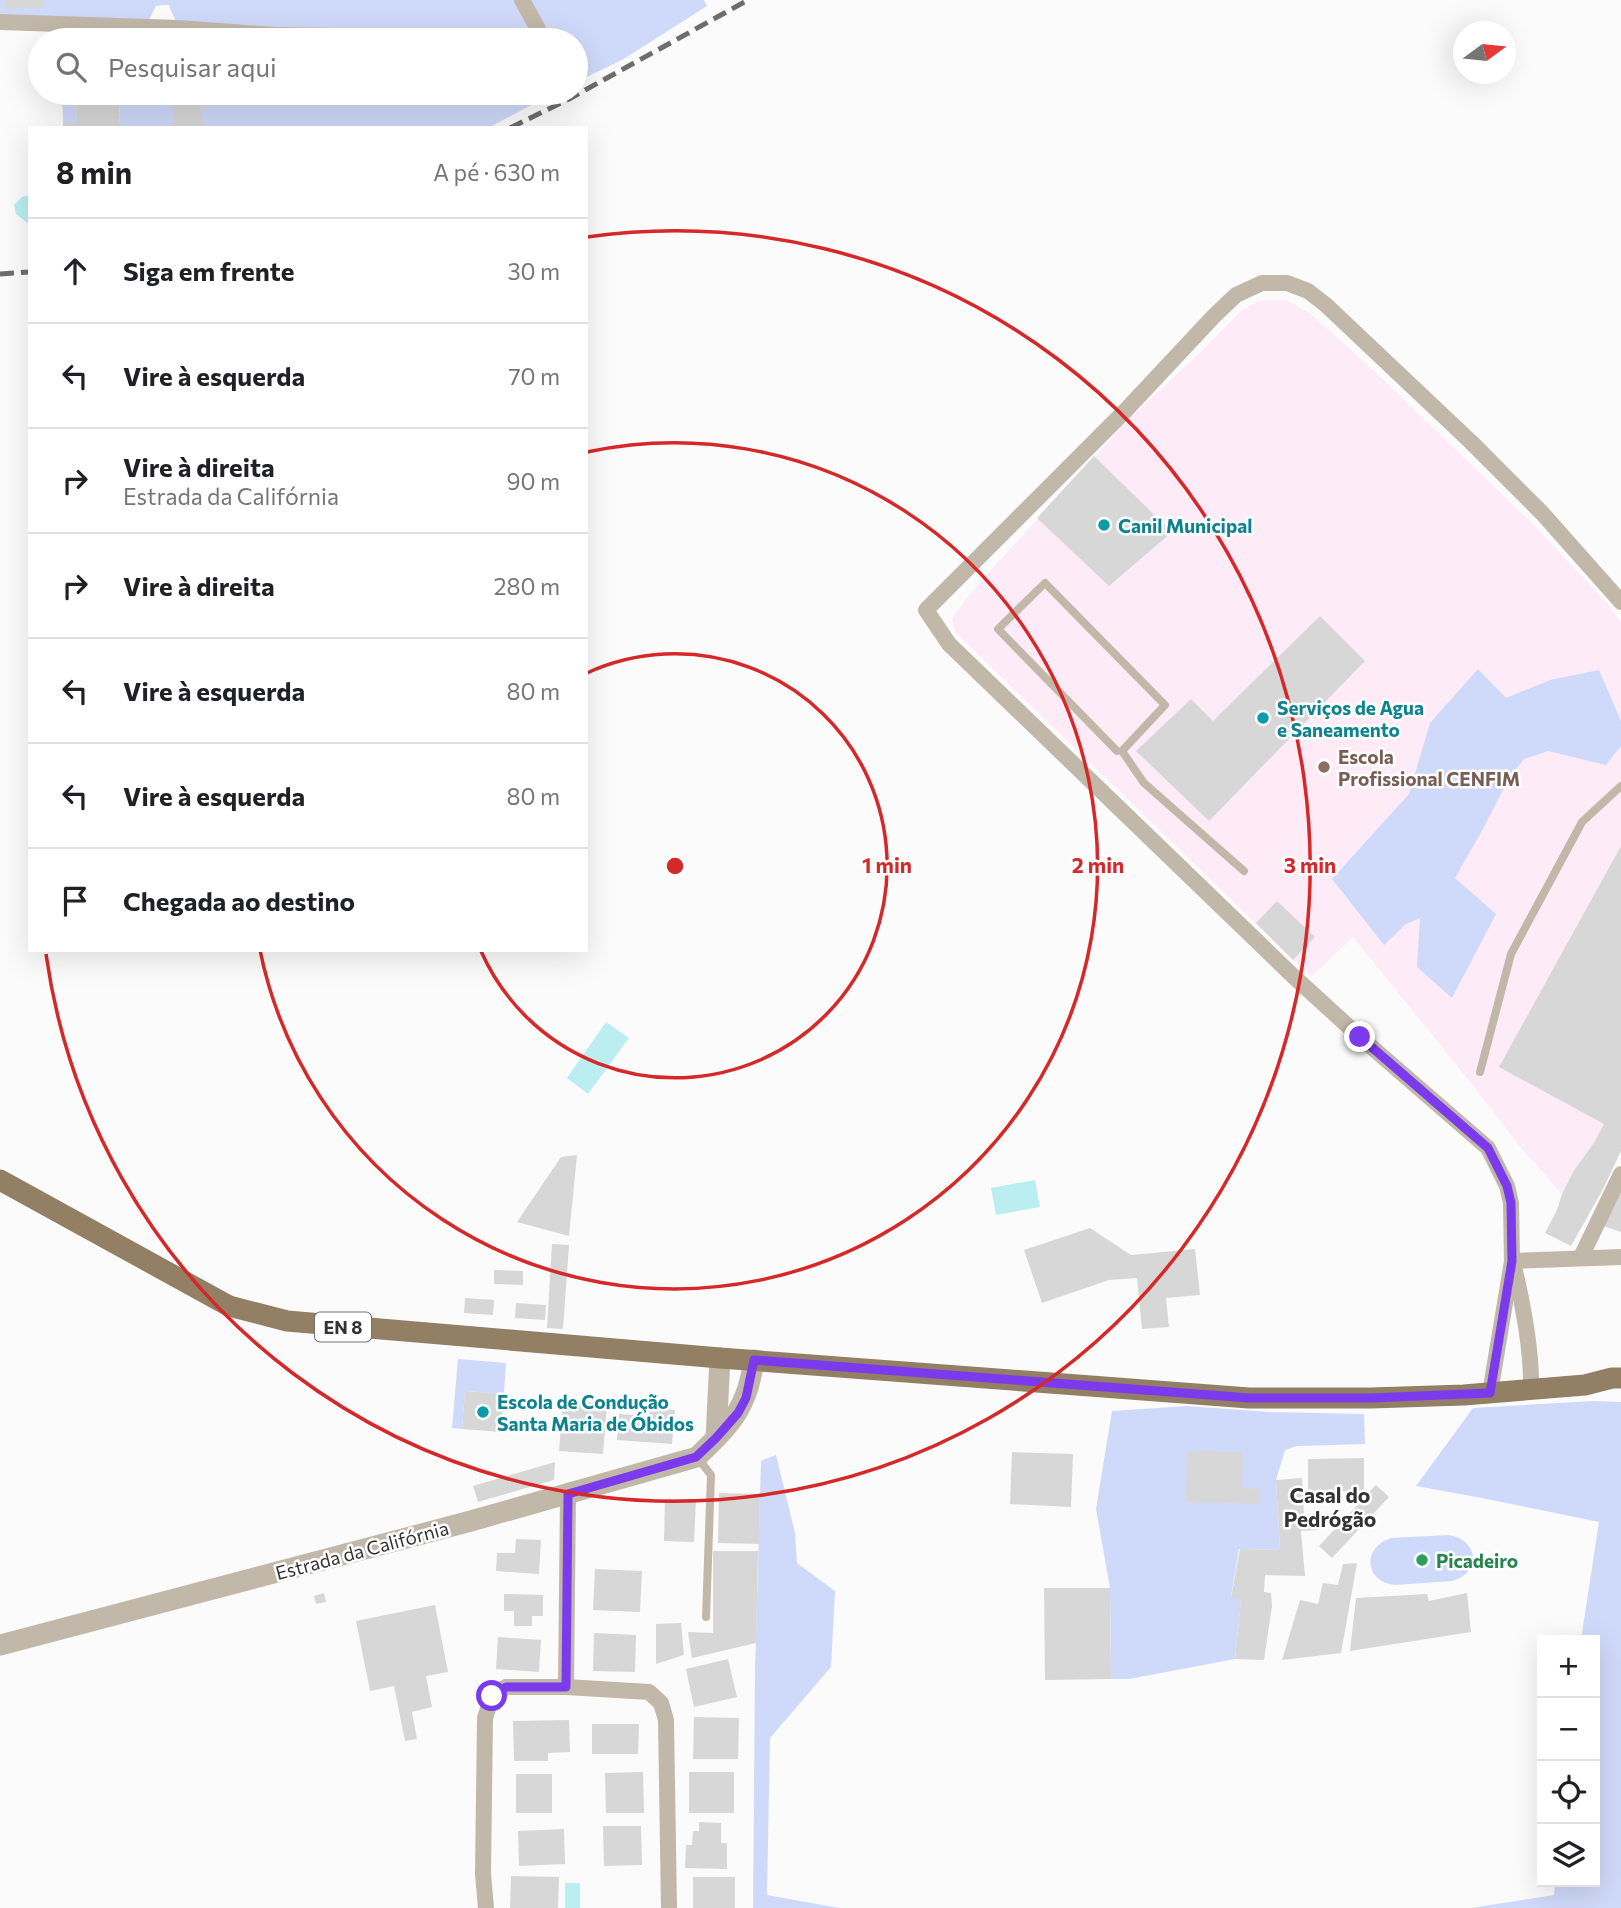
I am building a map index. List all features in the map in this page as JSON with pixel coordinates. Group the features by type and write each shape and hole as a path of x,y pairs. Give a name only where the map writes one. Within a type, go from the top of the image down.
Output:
{"main road":[{"name":"EN 8","path":"0,1180 229,1306 266,1317 319,1325 1249,1398 1371,1398 1490,1393 1585,1385 1621,1378"},
{"name":"EN 8","path":"1585,1385 1621,1390"}],"street":[{"path":"522,0 537,28"},
{"path":"0,22 177,28"},
{"path":"1490,1393 1512,1261 1511,1203 1507,1186 1488,1148 1360,1037 1213,900 949,644 926,611 1125,411 1214,316 1237,295 1262,283 1287,283 1308,291 1326,305 1516,486 1621,602"},
{"path":"1581,1257 1621,1174"},
{"path":"1512,1261 1621,1256"},
{"path":"1512,1261 1522,1308 1531,1390"},
{"path":"716,1438 720,1358"},
{"name":"Estrada da Califórnia","path":"0,1645 568,1494 696,1457 738,1413 746,1398 754,1360"},
{"path":"566,1687 568,1494"},
{"path":"486,1908 483,1874 485,1718 492,1696 506,1687 649,1692 661,1703 666,1720 669,1908"}],"lane":[{"path":"1117,751 998,629 1045,583 1165,705 1122,751 1144,783 1244,871"},
{"path":"1480,1072 1511,954 1582,822 1621,786"},
{"path":"696,1457 710,1475 706,1617"}],"shaded area":[{"path":"0,0 704,0 707,6 622,60 588,76 588,28 177,28 58,28 58,24 0,20","holes":["169,5 177,28 146,26 156,6"]},
{"path":"62,105 76,105 77,122 63,122"},
{"path":"119,105 531,105 492,126 120,126"},
{"path":"28,196 28,223 16,214 14,205 22,197"},
{"path":"1286,300 1311,314 1372,369 1533,524 1606,602 1621,622 1621,1093 1562,1194 1521,1148 1353,937 1311,977 955,632 952,618 978,584 1130,418 1242,310 1258,301"},
{"name":"Escola Profissional CENFIM","path":"1365,661 1414,707 1372,752 1402,781 1337,854 1305,823 1256,867 1209,821"},
{"path":"1478,669 1506,698 1550,680 1599,670 1621,721 1621,746 1606,765 1548,751 1524,759 1509,778 1455,878 1496,914 1452,998 1417,967 1420,918 1406,924 1384,945 1332,879 1409,794 1430,723"},
{"path":"606,1022 629,1038 588,1094 567,1078"},
{"path":"1035,1180 1040,1207 996,1215 991,1188"},
{"path":"458,1359 506,1363 504,1394 465,1391 462,1429 452,1428"},
{"path":"1621,1402 1621,1908 1471,1908 1554,1895 1555,1887 1600,1887 1600,1635 1582,1635 1599,1522 1416,1486 1473,1408"},
{"path":"1187,1406 1269,1412 1364,1414 1365,1444 1297,1446 1285,1450 1276,1480 1280,1550 1239,1549 1231,1597 1241,1600 1235,1659 1129,1679 1111,1679 1110,1588 1096,1509 1112,1411"},
{"path":"776,1455 795,1533 797,1563 835,1591 831,1667 770,1738 767,1895 839,1908 753,1908 755,1670 761,1461"},
{"name":"Picadeiro","path":"1448,1535 1458,1538 1471,1549 1472,1564 1462,1577 1452,1581 1395,1585 1377,1578 1372,1571 1371,1556 1382,1542 1391,1538"},
{"path":"565,1883 580,1883 580,1908 565,1908"}],"building":[{"path":"6,0 43,0 44,8 6,9"},
{"path":"76,105 119,105 120,126 63,126 63,122 77,122"},
{"path":"173,105 202,105 203,126 174,126"},
{"name":"Canil Municipal","path":"1094,456 1172,532 1109,586 1037,518"},
{"name":"Serviços de Agua e Saneamento","path":"1320,616 1365,661 1209,821 1136,751 1191,699 1213,721"},
{"path":"1621,846 1621,1151 1571,1246 1545,1233 1573,1172 1604,1124 1499,1067"},
{"path":"1277,901 1315,937 1293,960 1256,923"},
{"path":"577,1155 569,1236 517,1222 561,1157"},
{"path":"1621,1193 1621,1232 1603,1226"},
{"path":"1090,1228 1131,1255 1195,1249 1200,1295 1166,1298 1169,1327 1142,1329 1137,1278 1109,1280 1042,1303 1024,1250"},
{"path":"552,1244 569,1245 563,1329 547,1328"},
{"path":"494,1270 523,1271 523,1285 494,1284"},
{"path":"465,1298 494,1300 493,1315 464,1313"},
{"path":"516,1303 546,1305 545,1320 515,1318"},
{"name":"Escola de Condução Santa Maria de Óbidos","path":"465,1391 504,1394 501,1432 462,1429"},
{"path":"563,1400 607,1404 603,1454 559,1451"},
{"path":"650,1407 675,1410 672,1444 617,1440 619,1414 649,1416"},
{"path":"1188,1451 1243,1452 1242,1488 1260,1489 1260,1504 1186,1502"},
{"path":"1012,1452 1073,1454 1071,1507 1010,1504"},
{"path":"1364,1458 1364,1491 1308,1492 1308,1459"},
{"path":"555,1462 554,1480 478,1502 473,1486"},
{"path":"1302,1478 1304,1515 1318,1514 1319,1530 1301,1531 1305,1576 1265,1575 1264,1592 1271,1593 1272,1606 1264,1660 1235,1659 1241,1600 1231,1598 1240,1549 1280,1550 1276,1480"},
{"path":"1376,1485 1389,1497 1332,1558 1319,1546"},
{"path":"719,1493 760,1494 759,1544 718,1543"},
{"path":"665,1499 696,1499 694,1542 664,1541"},
{"path":"516,1539 541,1540 539,1574 496,1571 497,1553 515,1553"},
{"path":"713,1551 758,1551 756,1643 692,1658 688,1632 713,1633"},
{"path":"1357,1563 1341,1653 1282,1660 1300,1600 1318,1604 1323,1583 1338,1585 1343,1564"},
{"path":"595,1569 642,1571 640,1612 593,1610"},
{"path":"1044,1588 1110,1588 1111,1679 1045,1680"},
{"path":"324,1593 326,1602 316,1604 314,1596"},
{"path":"1467,1593 1471,1632 1350,1651 1356,1598 1427,1594 1429,1601"},
{"path":"504,1594 543,1595 543,1616 532,1616 532,1626 514,1626 514,1611 504,1611"},
{"path":"435,1605 448,1672 426,1676 432,1707 412,1712 417,1739 405,1741 394,1686 370,1691 356,1621"},
{"path":"681,1623 684,1655 656,1664 656,1624"},
{"path":"594,1633 636,1635 635,1672 593,1671"},
{"path":"498,1637 541,1640 539,1672 496,1669"},
{"path":"728,1659 737,1697 694,1707 686,1669"},
{"path":"694,1717 739,1718 738,1759 693,1759"},
{"path":"569,1720 570,1752 548,1753 548,1761 514,1761 513,1721"},
{"path":"592,1724 639,1724 638,1754 592,1754"},
{"path":"643,1772 644,1813 606,1813 605,1773"},
{"path":"689,1772 734,1772 734,1813 689,1813"},
{"path":"516,1774 552,1774 552,1813 516,1813"},
{"path":"699,1822 721,1823 721,1843 727,1843 727,1869 685,1868 686,1845 692,1845 693,1831 699,1831"},
{"path":"603,1826 641,1826 642,1865 604,1866"},
{"path":"564,1829 565,1864 519,1866 518,1831"},
{"path":"511,1876 559,1877 558,1908 510,1908"},
{"path":"693,1877 735,1877 735,1908 693,1908"}],"railway":[{"path":"588,88 748,0"},
{"path":"514,126 557,105"},
{"path":"0,274 28,272"}],"place":[{"name":"Canil Municipal","path":"1104,525"},
{"name":"Serviços de Agua e Saneamento","path":"1263,718"},
{"name":"Escola Profissional CENFIM","path":"1324,767"},
{"name":"Escola de Condução Santa Maria de Óbidos","path":"483,1412"},
{"name":"Picadeiro","path":"1422,1560"}],"district":[{"name":"Casal do Pedrógão","path":"1330,1506"}],"route":[{"path":"492,1696 506,1687 566,1687 568,1494 696,1457 738,1413 746,1398 754,1360 1249,1398 1371,1398 1490,1393 1512,1261 1511,1203 1507,1186 1488,1148 1360,1037"}]}
